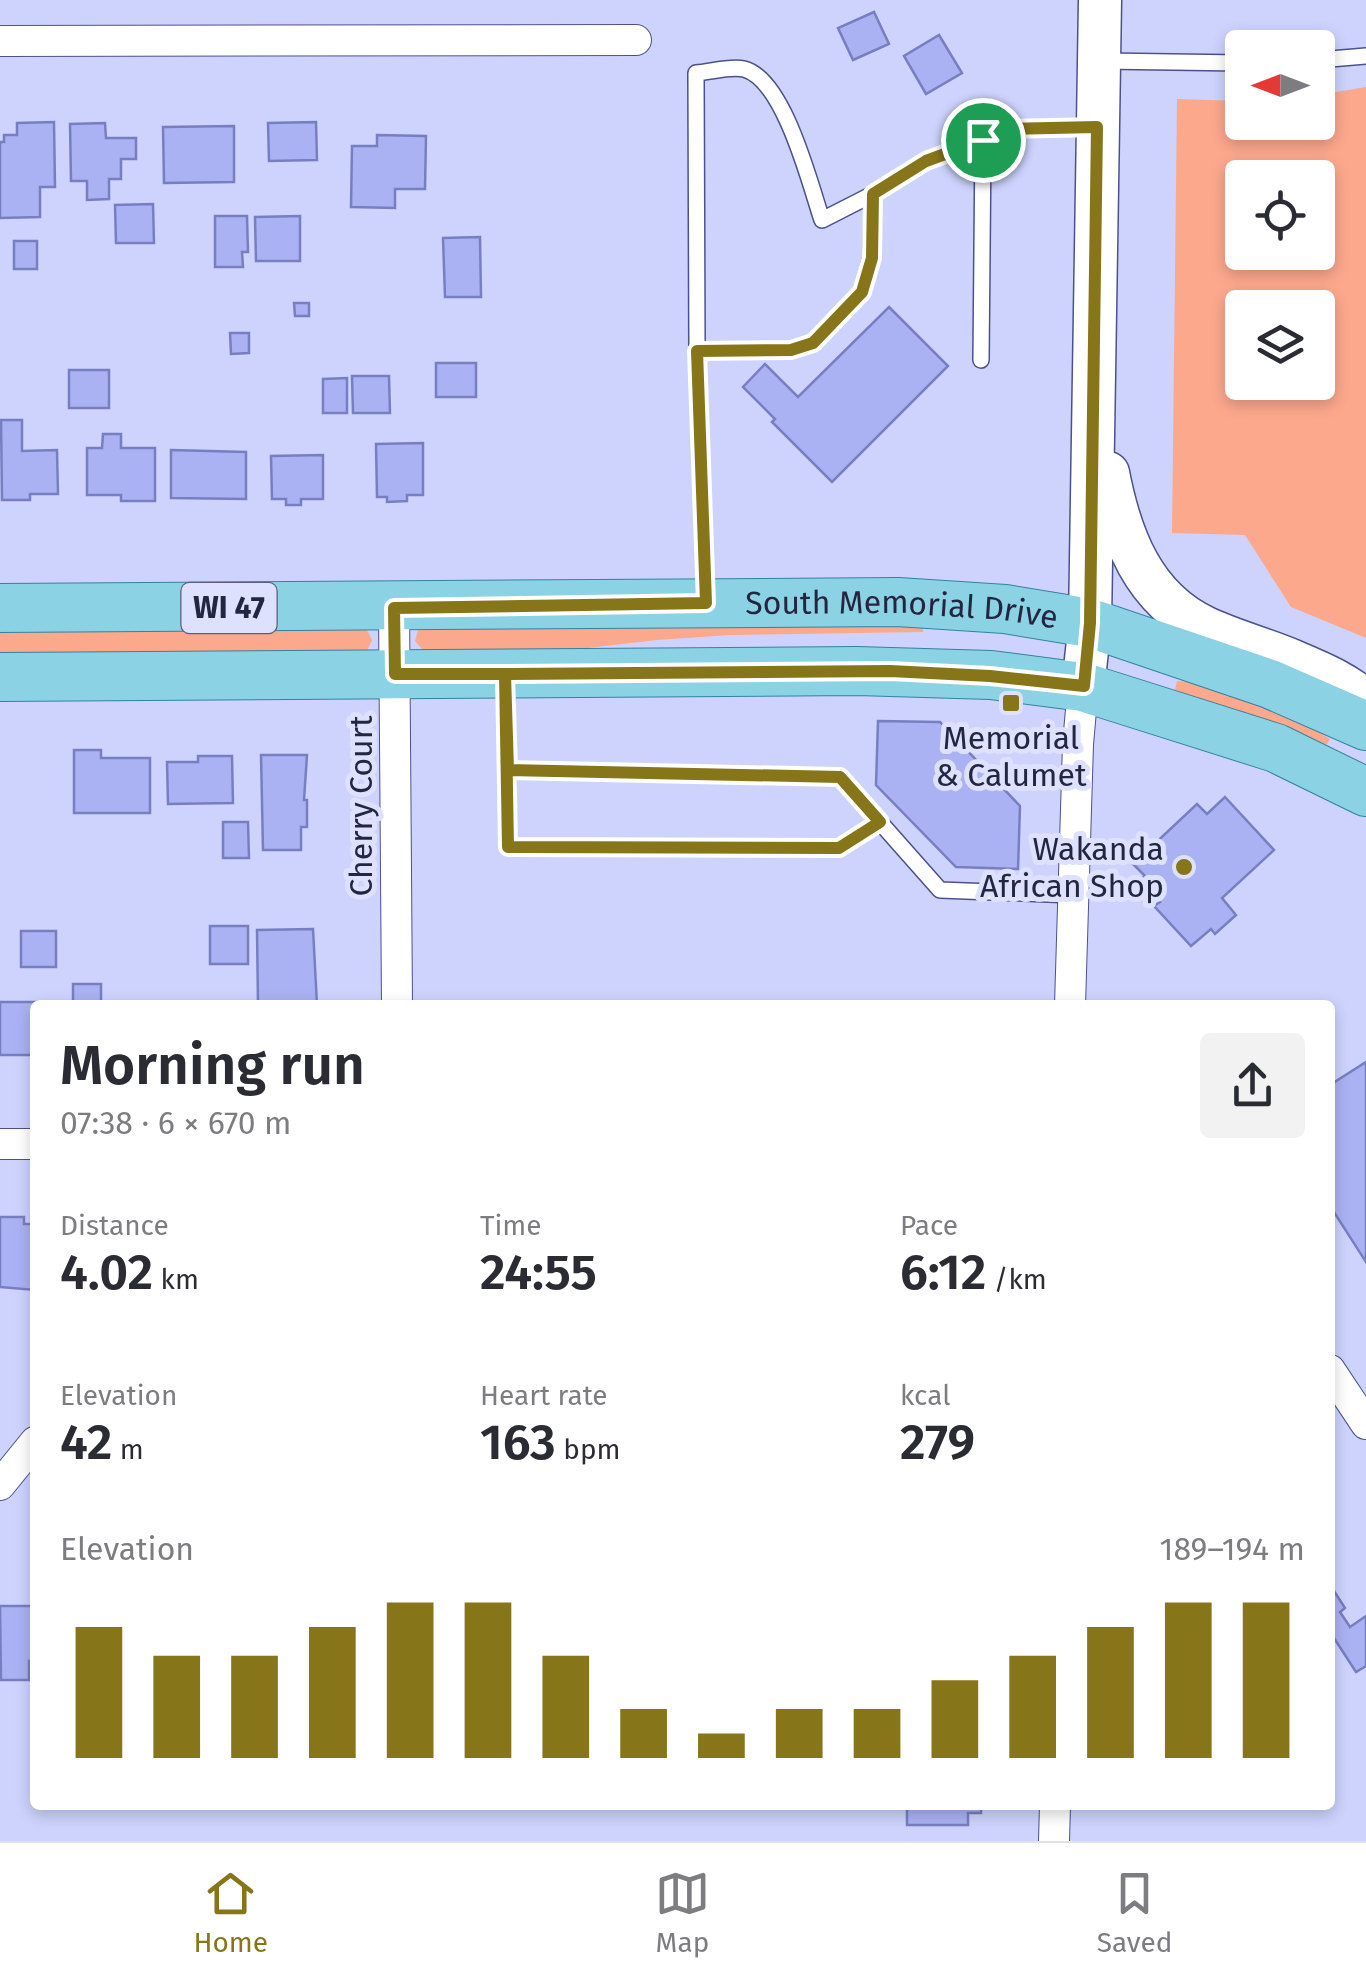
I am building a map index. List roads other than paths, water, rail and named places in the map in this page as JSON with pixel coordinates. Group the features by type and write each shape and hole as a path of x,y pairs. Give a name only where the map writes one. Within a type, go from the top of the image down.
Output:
{"main road":[{"path":"1084,686 1090,623 1100,0"},
{"path":"1094,392 1117,519 1142,572 1161,596 1206,628 1326,675 1366,702"},
{"name":"South Memorial Drive","path":"0,608 898,602 1005,609 1090,623 1270,684 1366,726"},
{"name":"South Memorial Drive","path":"0,677 890,671 1007,677 1084,686 1276,748 1366,792"}],"street":[{"path":"0,41 636,40"},
{"name":"Cherry Court","path":"394,608 397,1000"},
{"path":"1070,1000 1078,744 1084,686"},
{"path":"0,1144 30,1144"},
{"path":"1335,1378 1366,1424"},
{"path":"0,1485 30,1448"},
{"path":"1054,1841 1055,1810"}],"lane":[{"path":"1335,59 1366,56"},
{"path":"1100,61 1225,63"},
{"path":"706,603 697,351 696,73 744,69 766,84 795,138 822,220 926,161 1008,129 1097,127"},
{"path":"982,360 983,140"},
{"path":"697,351 791,350 813,343 862,292 872,258 873,194"},
{"path":"505,674 508,847 839,848 880,822"},
{"path":"508,770 840,777 940,890 1074,894"}],"place":[{"name":"Memorial & Calumet","path":"1011,703"},
{"name":"Wakanda African Shop","path":"1184,867"}]}
